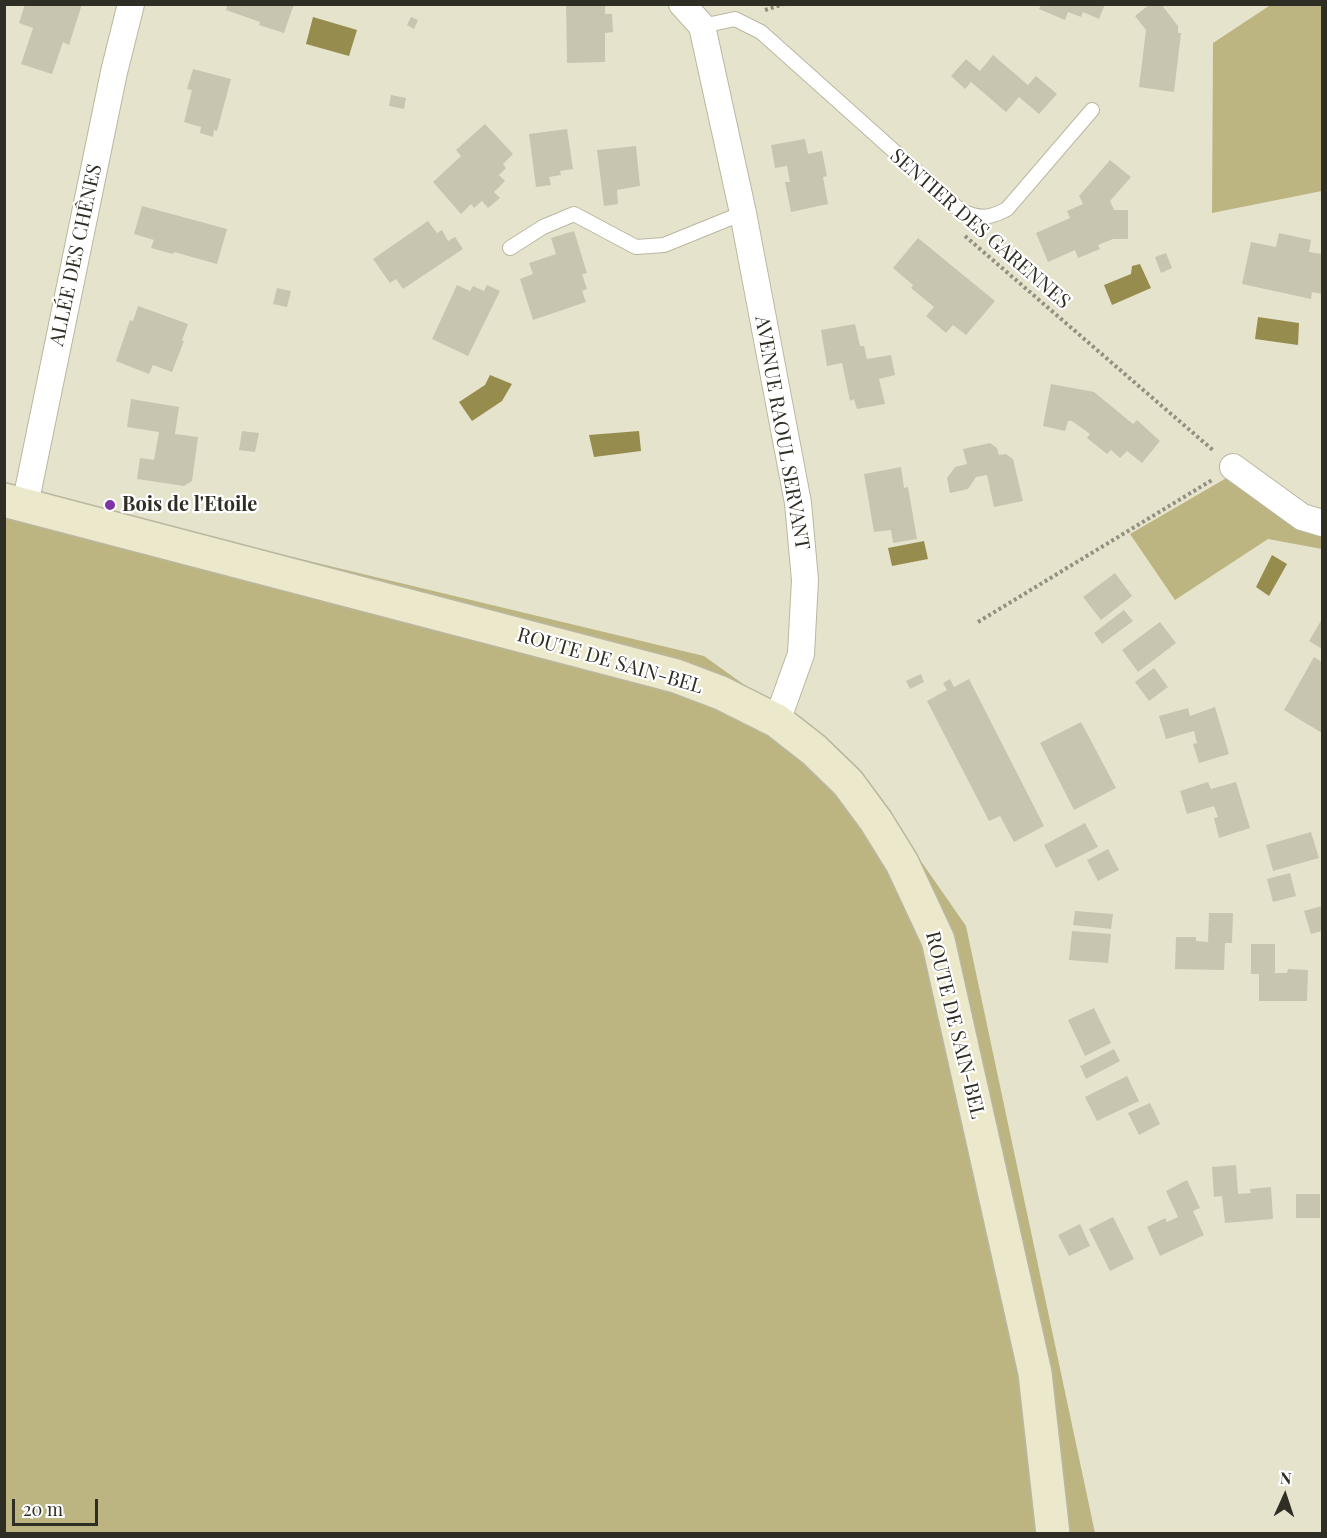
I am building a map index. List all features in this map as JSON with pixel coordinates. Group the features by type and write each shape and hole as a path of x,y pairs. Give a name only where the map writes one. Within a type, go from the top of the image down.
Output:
{"main road":[{"name":"ROUTE DE SAIN-BEL","path":"15,503 676,676 721,693 777,721 814,750 848,783 876,821 902,863 938,940 1035,1373 1053,1533"}],"street":[{"name":"ALLÉE DES CHÊNES","path":"15,503 131,4"},
{"name":"AVENUE RAOUL SERVANT","path":"682,4 702,26 743,213 798,503 805,580 801,654 777,721"},
{"path":"1233,467 1302,517 1323,523"}],"lane":[{"path":"702,26 735,18 760,32 961,211 978,218 993,216 1007,209 1092,110"},
{"path":"510,248 543,226 574,214 636,248 664,245 743,213"}],"path":[{"name":"SENTIER DES GARENNES","path":"961,233 1233,467"},
{"path":"978,622 1233,467"}],"shaded area":[{"path":"1272,4 1322,5 1322,191 1212,213 1213,43"},
{"path":"313,17 357,30 349,56 306,44"},
{"path":"1140,264 1151,288 1112,305 1104,285 1131,274 1132,266"},
{"path":"1258,317 1299,323 1298,345 1255,339"},
{"path":"490,375 512,384 502,401 472,421 459,402 485,385"},
{"path":"639,431 641,451 594,457 589,435"},
{"path":"1235,473 1322,526 1322,549 1268,539 1175,600 1130,534"},
{"path":"5,488 704,656 852,762 966,926 1095,1533 5,1534"},
{"path":"924,541 928,559 892,566 888,548"},
{"path":"1272,555 1287,564 1269,596 1256,587"}],"building":[{"path":"25,4 82,4 69,45 63,42 52,74 21,64 33,28 19,23"},
{"path":"228,4 294,4 284,33 226,10"},
{"path":"566,4 605,4 605,14 612,14 613,32 605,33 605,62 567,63"},
{"path":"1041,4 1105,4 1099,19 1083,12 1081,17 1068,12 1065,20 1039,9"},
{"path":"1150,4 1161,4 1178,26 1178,33 1181,33 1174,92 1139,87 1146,30 1135,16"},
{"path":"411,17 418,20 414,29 407,25"},
{"path":"993,55 1028,85 1036,76 1057,94 1039,114 1019,97 1006,112 971,82 965,89 951,76 966,59 980,71"},
{"path":"193,69 231,79 217,131 214,130 213,137 200,133 201,127 184,122 192,90 187,89"},
{"path":"391,95 406,98 404,109 389,106"},
{"path":"485,124 513,154 503,164 506,168 499,175 505,181 494,192 500,198 488,208 482,201 474,208 471,204 461,214 433,182 461,156 456,150"},
{"path":"567,129 573,169 560,171 561,175 549,177 551,185 536,187 529,134"},
{"path":"805,139 808,154 822,151 827,176 823,177 828,204 791,212 785,182 790,182 787,166 775,168 771,145"},
{"path":"636,146 640,186 617,190 618,204 604,206 597,150"},
{"path":"1110,160 1131,177 1110,201 1114,210 1128,210 1128,239 1113,239 1098,245 1100,249 1078,258 1075,250 1048,262 1036,233 1070,218 1067,211 1083,204 1079,196"},
{"path":"142,206 227,229 217,264 151,248 154,240 134,234"},
{"path":"428,221 437,233 442,230 448,241 455,237 463,249 403,289 396,279 390,283 373,259"},
{"path":"574,231 587,273 582,274 587,289 582,291 586,302 533,320 520,279 533,274 529,263 556,254 551,238"},
{"path":"1279,233 1311,240 1309,252 1322,254 1322,294 1312,292 1311,299 1242,284 1251,242 1276,247"},
{"path":"918,238 995,301 966,335 953,325 946,333 926,316 934,307 911,288 913,285 893,268"},
{"path":"1166,253 1172,268 1161,273 1155,257"},
{"path":"457,285 470,291 473,286 484,291 487,285 500,291 468,356 432,339"},
{"path":"277,288 291,291 287,307 273,304"},
{"path":"138,306 188,324 172,372 153,365 149,374 116,361 130,320 133,321"},
{"path":"855,324 860,346 864,346 867,359 891,355 895,375 879,379 885,404 857,409 854,399 850,401 842,363 827,366 821,330"},
{"path":"1051,384 1094,392 1133,424 1137,420 1160,441 1142,463 1127,451 1120,458 1111,450 1107,454 1087,438 1090,434 1072,421 1068,421 1065,431 1043,426"},
{"path":"131,399 179,407 175,434 198,437 192,481 184,486 137,479 140,458 154,460 159,432 127,427"},
{"path":"242,431 259,433 255,452 239,450"},
{"path":"990,443 997,448 999,455 1006,454 1013,459 1023,501 994,507 987,475 976,477 968,489 950,493 947,478 955,467 967,464 963,449"},
{"path":"901,467 904,488 908,487 917,539 893,543 891,530 874,532 864,474"},
{"path":"1115,573 1132,596 1101,620 1083,597"},
{"path":"1124,610 1133,621 1102,644 1094,633"},
{"path":"1322,619 1322,649 1309,641"},
{"path":"1160,622 1176,643 1138,672 1122,650"},
{"path":"1314,657 1322,662 1322,733 1284,710"},
{"path":"1154,668 1168,687 1149,701 1135,682"},
{"path":"921,674 924,682 910,689 906,681"},
{"path":"950,679 954,687 969,679 1044,826 1014,842 1000,816 989,821 927,701 947,690 943,683"},
{"path":"1215,707 1229,754 1199,763 1193,744 1197,743 1194,731 1166,739 1159,716 1188,708 1190,716"},
{"path":"1081,722 1116,788 1074,810 1040,743"},
{"path":"1208,782 1211,789 1236,782 1250,828 1219,838 1214,818 1218,817 1214,806 1187,814 1180,791"},
{"path":"1085,823 1098,847 1056,868 1044,845"},
{"path":"1311,832 1319,858 1273,871 1266,845"},
{"path":"1108,849 1119,870 1098,881 1087,860"},
{"path":"1290,873 1296,896 1273,902 1267,879"},
{"path":"1322,906 1322,931 1311,934 1304,911"},
{"path":"1075,911 1113,914 1111,929 1073,925"},
{"path":"1209,913 1233,913 1232,943 1225,943 1224,970 1175,969 1176,937 1196,937 1196,941 1208,942"},
{"path":"1072,931 1111,934 1108,963 1069,960"},
{"path":"1251,944 1275,944 1275,973 1287,973 1288,969 1308,970 1307,1001 1259,1001 1259,974 1251,974"},
{"path":"1094,1008 1111,1043 1085,1056 1068,1020"},
{"path":"1114,1049 1120,1061 1086,1079 1080,1066"},
{"path":"1127,1076 1139,1101 1097,1121 1085,1097"},
{"path":"1150,1103 1160,1124 1139,1135 1128,1113"},
{"path":"1236,1165 1238,1194 1251,1193 1250,1189 1271,1187 1273,1219 1225,1223 1222,1196 1214,1197 1212,1167"},
{"path":"1187,1180 1200,1208 1193,1211 1204,1235 1160,1256 1147,1227 1165,1218 1167,1222 1178,1217 1166,1191"},
{"path":"1296,1194 1320,1194 1320,1218 1296,1218"},
{"path":"1113,1217 1134,1259 1110,1271 1089,1229"},
{"path":"1080,1224 1090,1246 1069,1256 1058,1235"}],"place":[{"name":"Bois de l'Etoile","path":"110,505"}]}
